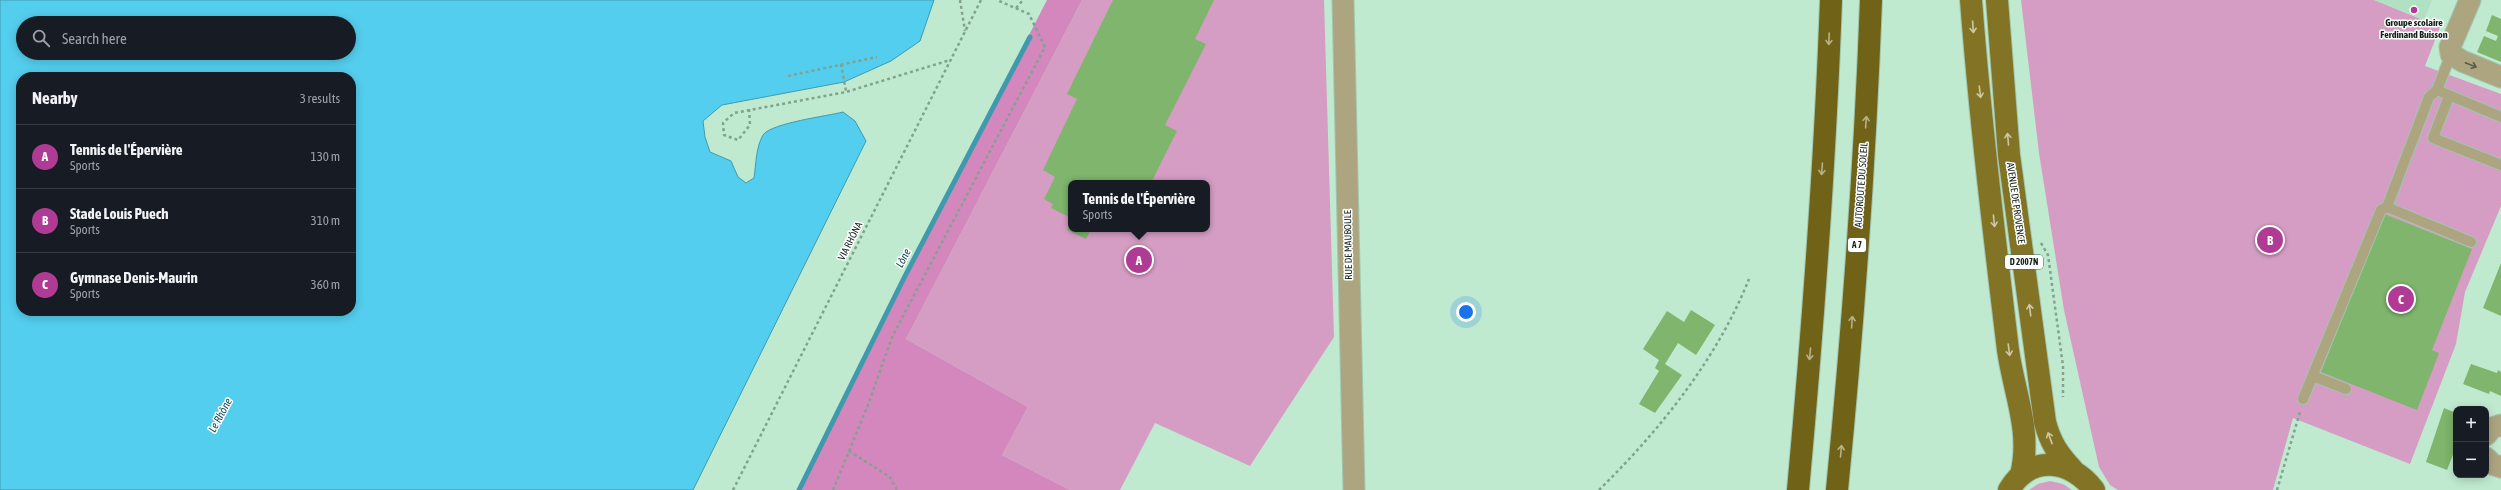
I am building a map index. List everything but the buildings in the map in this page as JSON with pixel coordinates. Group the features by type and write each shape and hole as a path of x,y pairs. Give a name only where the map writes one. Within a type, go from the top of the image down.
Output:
{"highway":[{"path":"1798,490 1811,341 1827,92 1831,0"},
{"name":"AUTOROUTE DU SOLEIL","path":"1837,490 1852,334 1867,95 1871,0"}],"main road":[{"name":"D 2007N","path":"1971,0 2009,352 2025,428 2026,447 2015,483"},
{"name":"AVENUE DE PROVENCE","path":"1997,0 2009,155 2045,422 2050,442 2072,469 2085,478 2094,490"},
{"path":"2015,483 2033,468 2046,465 2072,469"}],"street":[{"name":"RUE DE MAUBOULE","path":"1343,0 1354,490"},
{"path":"2470,0 2450,47 2451,54 2462,61 2501,77"},
{"path":"2489,432 2492,428 2501,425"},
{"path":"2489,461 2492,464 2501,467"}],"lane":[{"path":"2387,208 2428,97 2436,90 2451,54"},
{"path":"2436,90 2501,117"},
{"path":"2449,96 2433,138 2501,165"},
{"path":"2304,398 2381,210 2387,208 2471,242"},
{"path":"2313,376 2346,389"}],"path":[{"path":"960,0 965,32"},
{"name":"VIA RHÔNA","path":"732,490 981,0"},
{"path":"832,490 868,405 892,337 1045,46 1029,14 997,0"},
{"path":"1016,8 1023,0"},
{"path":"788,76 877,57"},
{"path":"750,109 750,125 738,140 724,135 723,123 734,113 750,109 846,92 950,60"},
{"path":"841,64 846,92"},
{"path":"1599,490 1661,424 1687,389 1740,303 1749,279"},
{"path":"2277,490 2304,398"},
{"path":"850,450 890,477 897,490"}],"shaded area":[{"path":"1047,0 1082,0 906,339 1028,407 1002,455 1070,490 799,490 904,278"},
{"path":"1082,0 1324,0 1334,337 1250,466 1155,423 1120,490 1070,490 1002,455 1028,407 906,339"},
{"path":"2021,0 2374,0 2440,27 2425,66 2501,94 2501,206 2465,292 2456,344 2410,464 2293,418 2273,490 2118,490 2110,485 2099,467 2064,310 2039,153"},
{"name":"Groupe scolaire Ferdinand Buisson","path":"2374,0 2432,0 2424,20"},
{"path":"2050,481 2063,484 2072,490 2029,490 2038,484"}],"water":[{"name":"Le Rhône","path":"0,0 934,0 920,41 891,61 844,82 722,105 703,121 705,137 710,152 731,161 738,177 746,183 754,178 758,150 763,135 777,127 800,120 843,112 855,121 866,141 693,490 0,490"}],"waterway":[{"name":"Lône","path":"799,490 904,278 1030,37"}],"place":[{"name":"Groupe scolaire Ferdinand Buisson","path":"2414,10"},
{"name":"Stade Louis Puech","path":"2270,240"},
{"name":"Tennis de l'Épervière","path":"1139,260"},
{"name":"Gymnase Denis-Maurin","path":"2401,299"}]}
